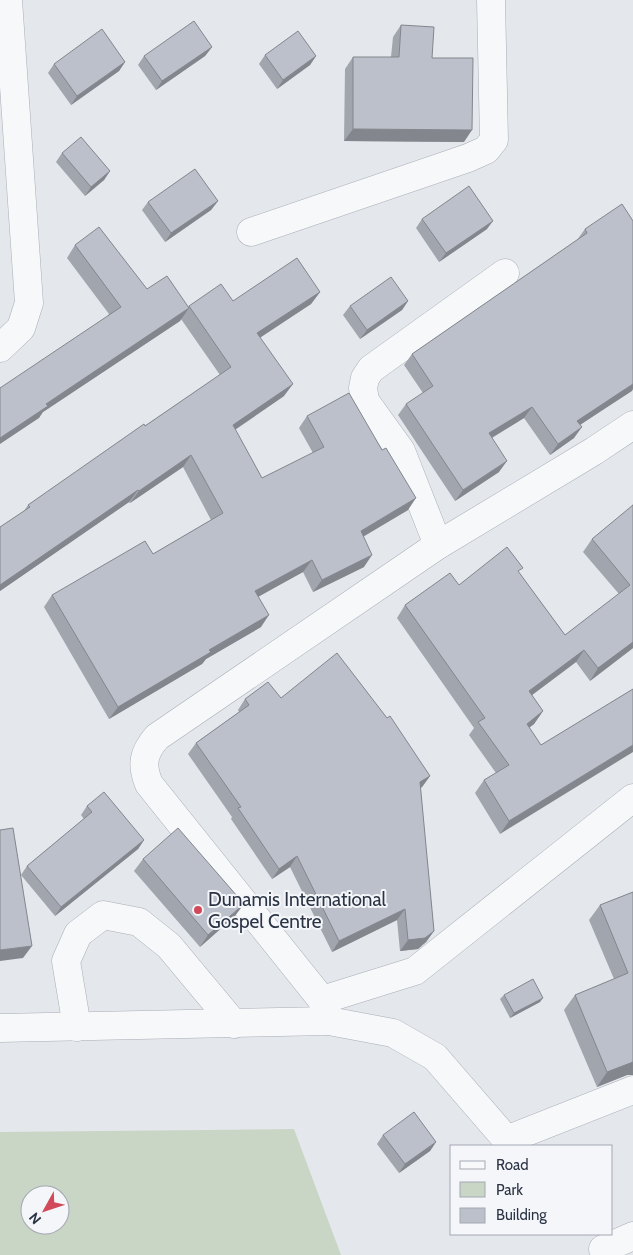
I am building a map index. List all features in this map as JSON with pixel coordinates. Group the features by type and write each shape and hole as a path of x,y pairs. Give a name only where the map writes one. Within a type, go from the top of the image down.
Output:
{"street":[{"path":"0,348 21,328 29,304 8,0"},
{"path":"251,232 468,158 486,150 494,140 491,0"},
{"path":"438,545 401,451 365,401 362,388 371,368 505,273"},
{"path":"633,425 594,451 438,545 157,737 148,747 144,771 149,784 326,1011 393,1033 435,1057 509,1143 633,1090"},
{"path":"0,1028 234,1024 326,1011 415,971 633,798"},
{"path":"77,1027 66,961 78,934 103,915 139,922 169,946 234,1024"},
{"path":"600,1246 633,1236"}],"green space":[{"path":"294,1129 341,1255 0,1255 0,1132"}],"building":[{"path":"194,21 212,47 162,81 144,56"},
{"path":"401,25 434,27 432,58 473,58 472,130 353,129 353,57 399,57"},
{"path":"102,29 125,62 77,96 54,64"},
{"path":"298,31 316,56 283,80 265,55"},
{"path":"81,137 110,171 91,187 62,153"},
{"path":"195,169 218,201 171,233 148,202"},
{"path":"469,186 493,221 446,253 422,219"},
{"path":"622,204 633,221 633,384 577,421 582,427 558,444 532,407 489,433 507,461 463,490 406,404 433,386 412,354 587,233 585,229"},
{"path":"99,227 147,289 167,276 189,308 46,404 48,406 0,438 0,388 121,307 75,245"},
{"path":"297,258 320,292 257,333 293,384 233,425 262,478 324,447 307,416 349,393 382,450 386,448 416,498 361,531 372,555 322,580 312,560 255,591 269,615 118,707 52,595 145,541 153,554 223,513 191,455 0,585 0,527 30,507 28,505 144,424 145,426 231,367 189,306 221,284 233,301"},
{"path":"391,277 408,301 367,330 350,306"},
{"path":"633,505 633,642 598,668 584,650 529,691 543,711 527,724 541,745 633,689 633,745 509,821 484,780 509,765 478,722 485,718 405,605 450,573 459,585 507,547 523,568 518,571 565,635 630,585 592,539"},
{"path":"337,653 387,718 390,716 430,776 420,782 434,931 425,938 408,940 405,909 339,941 297,856 279,869 238,808 241,807 196,743 249,705 245,699 268,682 281,698"},
{"path":"104,792 144,840 61,907 27,866 92,812 87,806"},
{"path":"13,828 32,946 0,950 0,830"},
{"path":"178,828 244,904 208,935 143,859"},
{"path":"633,892 633,1062 607,1072 575,995 628,973 600,905"},
{"path":"533,979 543,998 514,1013 504,995"},
{"path":"414,1112 436,1142 405,1164 383,1135"}],"place":[{"name":"Dunamis International Gospel Centre","path":"198,910"}]}
